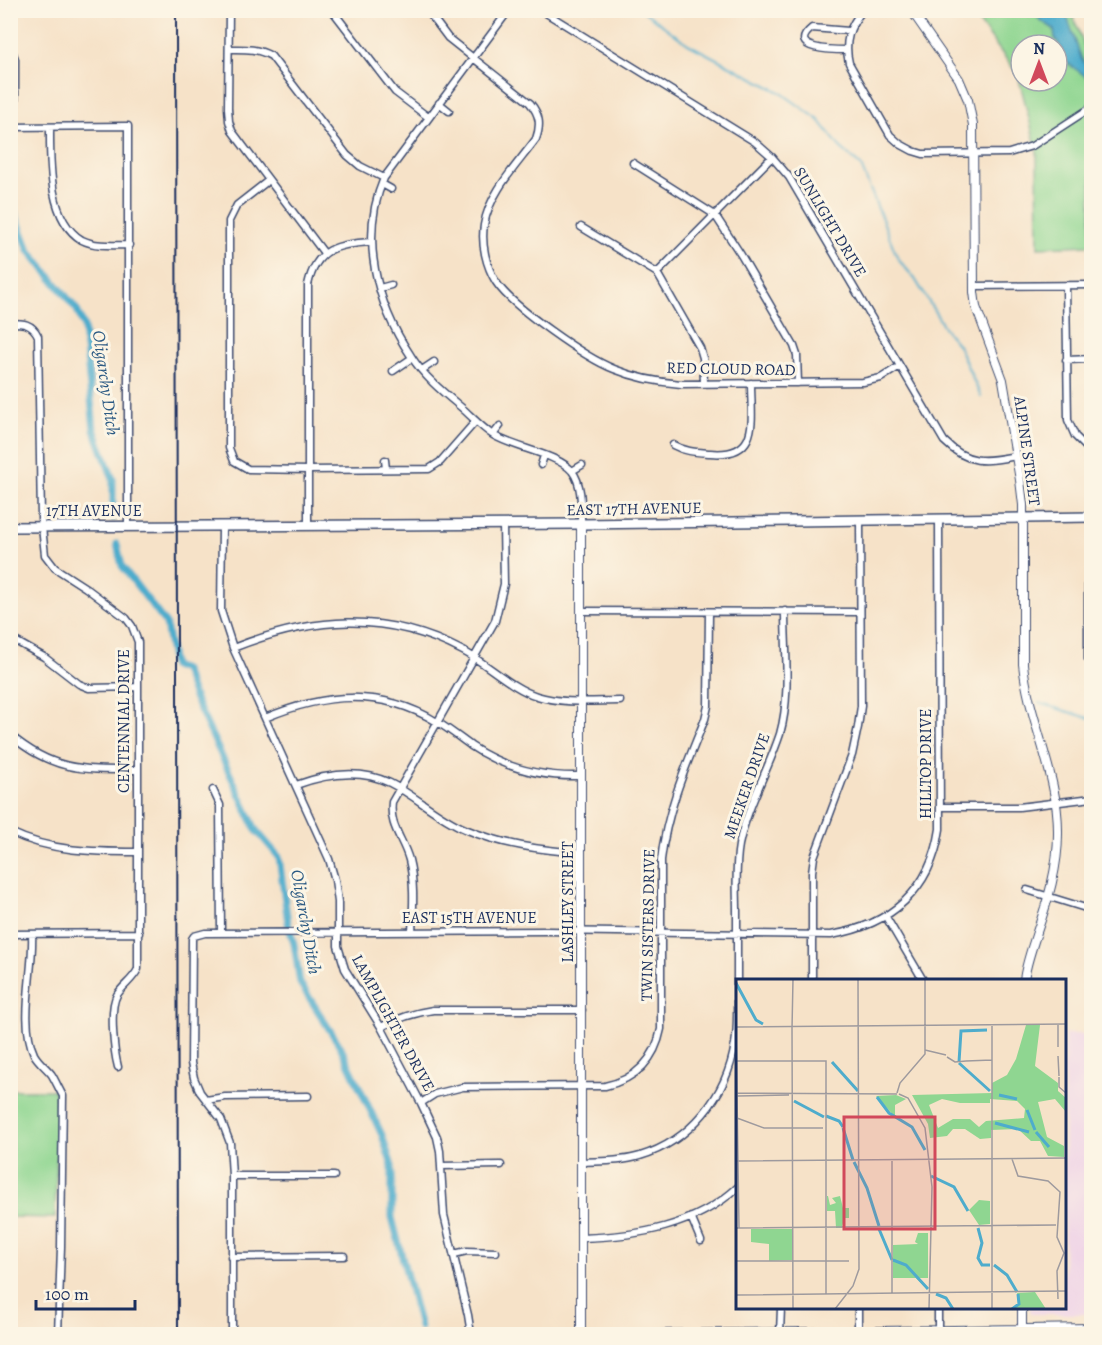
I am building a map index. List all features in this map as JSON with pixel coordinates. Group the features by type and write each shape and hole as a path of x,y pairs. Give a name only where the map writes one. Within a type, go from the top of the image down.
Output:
{"main road":[{"name":"EAST 17TH AVENUE","path":"177,526 581,525 1092,517"},
{"name":"17TH AVENUE","path":"10,527 177,526"}],"street":[{"path":"229,10 229,121 232,130 324,253"},
{"path":"332,10 395,92 428,117"},
{"name":"RED CLOUD ROAD","path":"427,10 448,38 537,111 540,130 536,140 494,197 487,213 483,233 484,252 489,268 507,296 570,344 612,368 658,382 873,381 900,366"},
{"path":"509,10 383,181 375,204 372,242 375,272 387,312 411,358 433,383 493,435 559,462 572,471 582,465"},
{"name":"SUNLIGHT DRIVE","path":"541,10 755,142 772,157 789,177 944,441 965,457 982,461 1016,456"},
{"path":"863,10 849,31 847,50 849,63 890,135 900,144 923,154 1023,151 1092,107"},
{"name":"ALPINE STREET","path":"911,10 952,67 963,85 968,100 973,125 976,307 1003,380 1021,488 1024,677 1057,802 1058,835 1057,858 1049,896 1024,979"},
{"path":"847,50 811,48 805,38 807,32 812,28 849,31"},
{"path":"10,45 15,59 13,127 128,126 128,526"},
{"path":"229,49 253,49 270,56 347,155 391,189"},
{"path":"439,104 448,111"},
{"path":"50,127 50,174 67,225 83,240 94,244 129,245"},
{"path":"657,273 772,157"},
{"path":"633,163 715,215 794,346 797,355 798,383"},
{"path":"269,180 237,205 229,221 230,454 234,461 248,469 308,471 429,469 443,464 476,421"},
{"path":"232,199 237,205"},
{"path":"581,227 657,273 700,348 703,358 704,383"},
{"path":"308,526 308,285 310,273 324,253 337,246 372,242"},
{"path":"380,288 391,285"},
{"path":"974,286 1092,285"},
{"path":"1065,286 1068,420 1075,436 1092,453"},
{"name":"CENTENNIAL DRIVE","path":"10,323 26,324 33,328 38,336 41,527 45,555 51,564 107,602 126,618 138,642 138,969 118,994 114,1003 114,1050 118,1066"},
{"path":"393,371 411,358"},
{"path":"1066,360 1092,359"},
{"path":"422,370 434,362"},
{"path":"673,445 685,451 726,455 740,449 749,437 751,427 752,383"},
{"path":"493,435 500,426"},
{"path":"541,465 544,456"},
{"path":"385,460 386,469"},
{"name":"LASHLEY STREET","path":"572,471 580,489 581,525 581,1335"},
{"name":"HILLTOP DRIVE","path":"886,917 913,891 925,874 934,854 939,834 939,519"},
{"path":"812,979 814,857 852,755 861,706 860,520"},
{"path":"412,932 413,878 409,861 393,825 392,802 495,621 504,584 504,525"},
{"name":"LAMPLIGHTER DRIVE","path":"222,526 221,612 233,648 325,849 335,880 338,902 338,946 345,969 381,1027 437,1137 444,1215 471,1335"},
{"path":"1090,578 1088,659 1092,660"},
{"name":"MEEKER DRIVE","path":"582,1162 619,1160 659,1149 693,1125 707,1110 727,1076 735,1043 739,845 780,733 784,713 785,611"},
{"path":"581,612 860,612"},
{"name":"TWIN SISTERS DRIVE","path":"421,1103 435,1094 463,1087 605,1086 628,1079 640,1070 654,1051 661,1029 661,860 664,834 674,798 708,706 710,694 709,612"},
{"path":"233,648 289,629 334,622 364,623 415,631 435,638 476,657 518,687 534,695 555,700 620,701"},
{"path":"10,638 44,657 79,684 89,688 138,687"},
{"path":"265,718 312,701 363,698 406,708 437,722 472,746 506,764 550,776 580,776"},
{"path":"10,735 33,752 68,767 87,770 138,770"},
{"path":"296,786 318,777 337,774 356,774 375,778 399,789 436,814 490,839 519,847 581,853"},
{"path":"213,790 220,805 221,933"},
{"path":"940,807 1019,807 1092,798"},
{"path":"10,832 35,843 60,849 90,852 138,852"},
{"path":"1027,890 1092,910"},
{"path":"886,917 922,979"},
{"name":"EAST 15TH AVENUE","path":"206,1100 194,1078 191,1063 192,939 198,934 581,931 812,934 850,932 886,917"},
{"path":"10,934 139,933"},
{"path":"33,935 34,956 30,972 28,1029 34,1054 52,1074 63,1096 58,1335"},
{"path":"381,1027 400,1017 433,1010 582,1010"},
{"path":"232,1335 230,1143 221,1119 206,1100 225,1097 308,1096"},
{"path":"441,1166 501,1166"},
{"path":"232,1176 334,1176"},
{"path":"582,1238 620,1237 669,1227 714,1205 736,1188"},
{"path":"691,1217 701,1241"},
{"path":"454,1254 467,1251 496,1252"},
{"path":"231,1257 344,1256"},
{"path":"780,1333 781,1309"},
{"path":"858,1309 858,1332"},
{"path":"938,1309 938,1331"},
{"path":"1022,1309 1022,1332"},
{"path":"657,1335 1022,1332 1092,1328"}],"shaded area":[{"path":"1066,1034 1091,1034 1091,1314 1030,1314 1030,1309 1066,1309"}],"green space":[{"path":"971,11 1071,11 1091,63 1091,245 1038,247 1037,150 1023,93 1069,93 1069,33 1009,33 1009,63"},
{"path":"11,1090 54,1090 58,1109 55,1218 11,1217"}],"water":[{"path":"1033,11 1065,11 1082,60 1091,70 1091,80 1069,64 1069,33 1054,33 1054,29 1040,20"}],"waterway":[{"path":"642,10 688,44 780,92 819,120 839,146 861,166 898,259 915,279 947,332 958,345 981,397"},
{"name":"Oligarchy Ditch","path":"10,200 29,250 77,310 84,327 94,429 113,479 113,518"},
{"name":"Oligarchy Ditch","path":"117,544 122,566 166,624 173,666 184,670 194,697 256,830 279,857 288,923 300,983 340,1046 382,1135 392,1166 392,1217 420,1327"},
{"path":"1039,703 1092,719"}],"railway":[{"path":"176,10 178,1334"}]}
